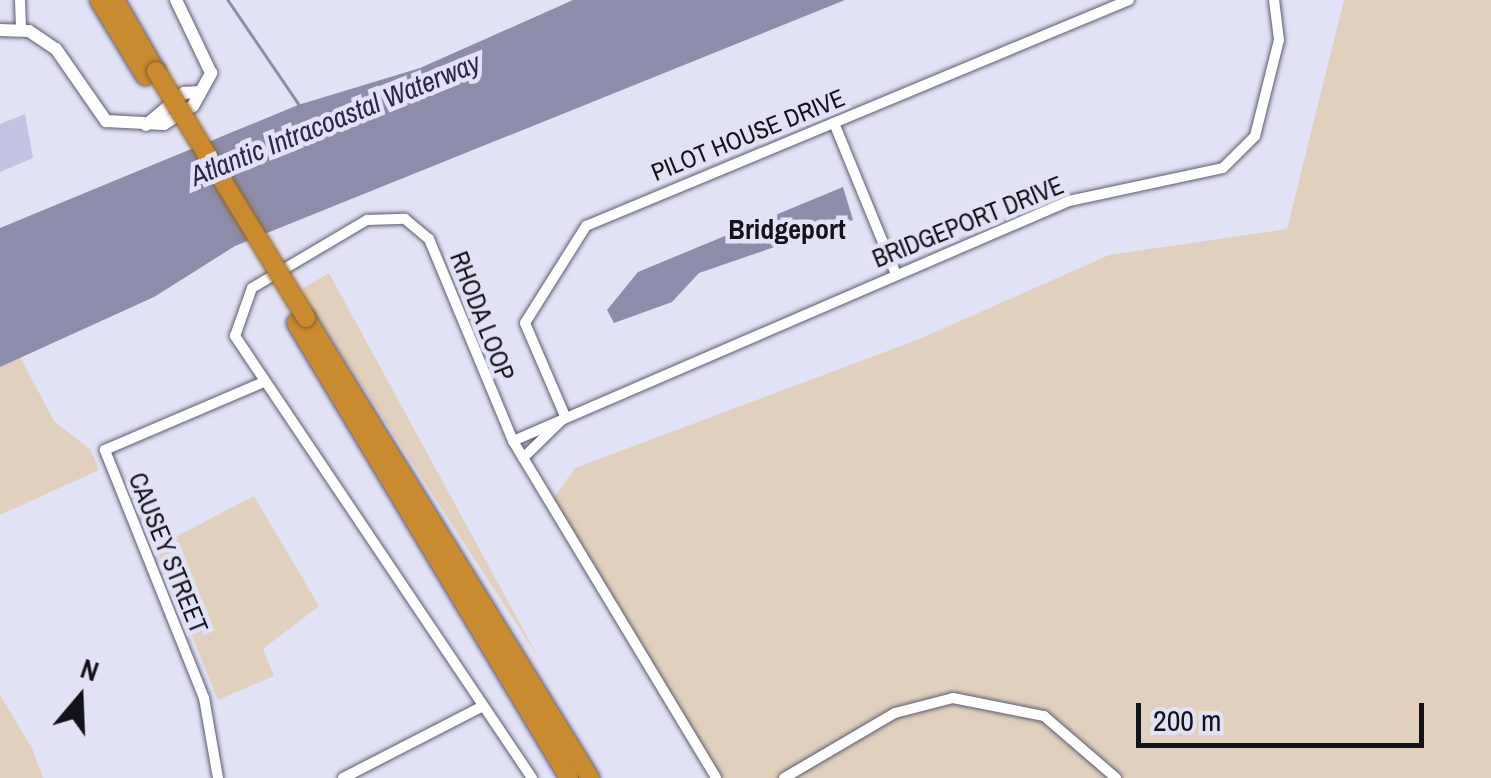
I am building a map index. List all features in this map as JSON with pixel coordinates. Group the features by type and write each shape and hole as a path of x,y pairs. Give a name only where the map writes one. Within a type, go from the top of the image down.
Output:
{"highway":[{"path":"99,0 151,73 301,320 570,778"},
{"path":"114,0 151,73"},
{"path":"301,320 590,778"}],"street":[{"path":"20,0 21,29"},
{"path":"0,30 21,29 56,49 106,121 164,124 200,92 210,62 176,0"},
{"name":"PILOT HOUSE DRIVE","path":"565,416 525,323 570,241 614,211 1129,0"},
{"name":"BRIDGEPORT DRIVE","path":"514,441 895,272 1108,188 1209,173 1239,159 1255,136 1274,64 1274,0"},
{"path":"834,123 895,272"},
{"name":"RHODA LOOP","path":"532,778 261,383 234,336 252,288 368,220 396,217 434,246 523,458 716,778"},
{"name":"CAUSEY STREET","path":"218,778 204,698 104,450 261,383"},
{"name":"BRIDGEPORT DRIVE","path":"523,458 565,416"},
{"path":"784,778 895,713 953,698 1044,716 1116,778"},
{"path":"343,778 482,706"}],"shaded area":[{"path":"1344,0 1491,0 1491,778 716,778 550,503 575,468 917,340 1109,255 1287,229"},
{"path":"329,273 540,660 300,290"},
{"path":"18,353 54,421 91,450 99,470 0,515 0,367"},
{"path":"254,496 319,606 263,649 274,676 218,700 156,547"},
{"path":"0,695 32,748 43,778 0,778"}],"water":[{"name":"Atlantic Intracoastal Waterway","path":"573,0 845,0 235,246 154,297 0,367 0,228 298,105 420,68"},
{"path":"843,187 853,220 699,273 672,302 614,323 607,310 638,272"}],"building":[{"path":"25,114 33,158 0,172 0,124"}],"waterway":[{"name":"Atlantic Intracoastal Waterway","path":"228,0 300,106"}],"district":[{"name":"Bridgeport","path":"787,229"}]}
